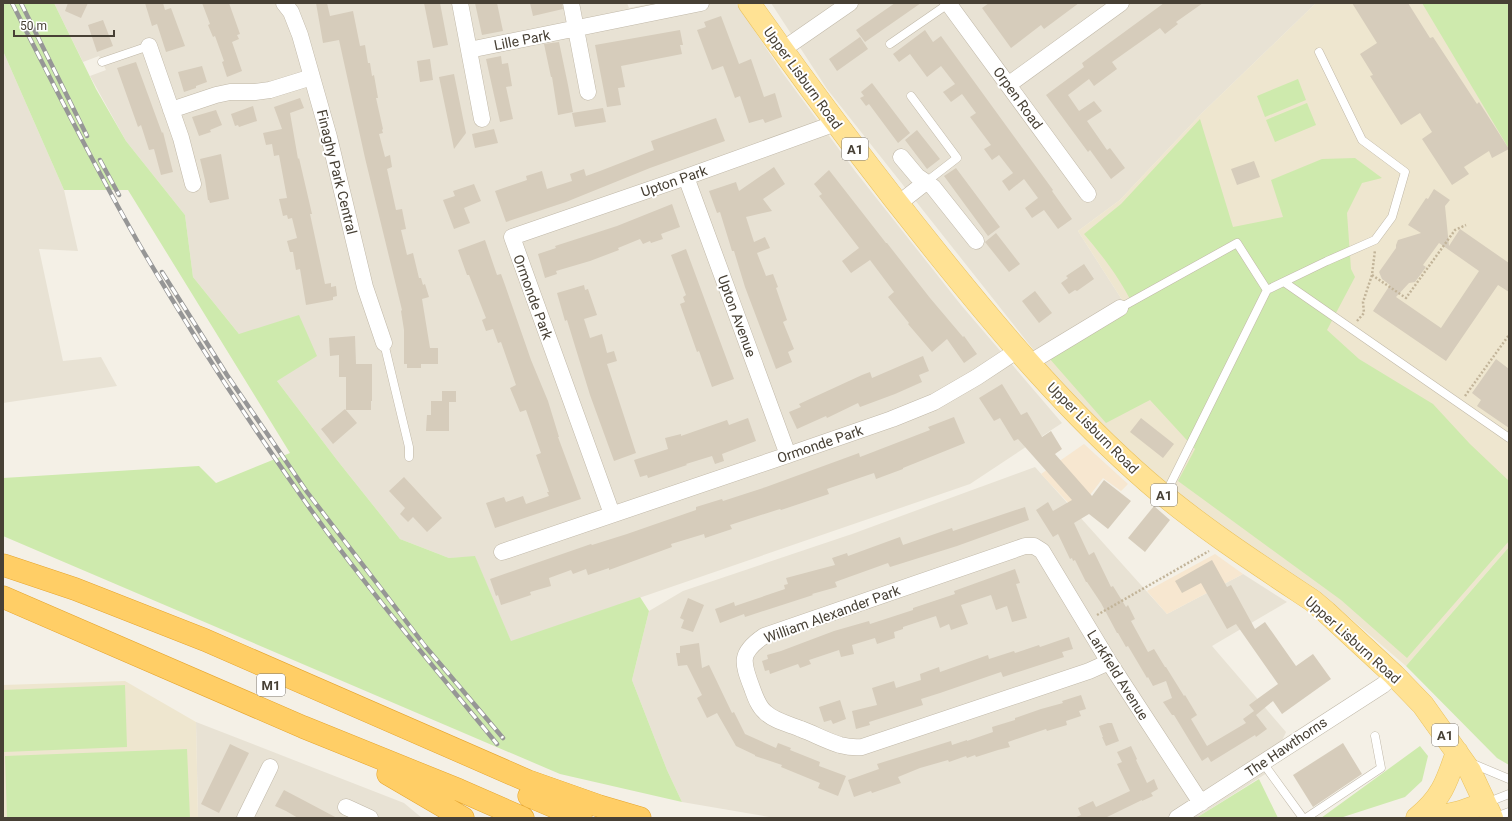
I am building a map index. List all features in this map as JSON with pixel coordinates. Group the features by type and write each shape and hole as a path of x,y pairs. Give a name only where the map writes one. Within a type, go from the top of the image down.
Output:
{"highway":[{"path":"3,565 75,589 205,640 528,781 598,806 640,818"},
{"name":"M1","path":"3,570 581,818"},
{"name":"M1","path":"3,597 303,727 459,790 523,818"},
{"path":"303,727 464,818"}],"main road":[{"name":"Upper Lisburn Road","path":"749,3 836,123 898,204 967,290 1056,394 1114,451 1164,496 1226,542 1313,601 1394,675 1422,705 1460,756 1477,784 1490,813"},
{"path":"1417,818 1431,806 1442,792 1460,756"},
{"path":"1434,818 1460,812 1490,813"}],"street":[{"name":"Finaghy Park Central","path":"284,3 291,12 300,35 329,137 365,287 384,343"},
{"path":"460,3 482,119"},
{"path":"571,3 588,92"},
{"name":"Lille Park","path":"469,50 701,3"},
{"name":"Orpen Road","path":"948,3 1088,194"},
{"path":"1008,85 1121,3"},
{"path":"782,50 847,4"},
{"path":"149,46 181,138 193,184"},
{"path":"171,110 216,95 230,92 255,92 270,90 312,77"},
{"name":"Upton Park","path":"512,237 836,123"},
{"path":"901,157 918,176 934,187 976,241"},
{"name":"Upton Avenue","path":"686,177 788,455"},
{"path":"898,204 926,182"},
{"name":"Ormonde Park","path":"512,237 612,514"},
{"name":"Ormonde Park","path":"502,552 892,419 934,402 977,377 1120,308"},
{"name":"William Alexander Park","path":"1034,546 1025,546 764,636 752,644 745,659 745,669 758,704 770,716 781,721 841,745 852,748 862,747 1089,671 1109,662"},
{"name":"Larkfield Avenue","path":"1034,546 1042,551 1109,662 1202,803"},
{"name":"The Hawthorns","path":"1178,818 1383,684 1394,675"},
{"path":"246,818 270,768"},
{"path":"346,807 370,818"}],"lane":[{"path":"890,44 948,3"},
{"path":"102,62 149,46"},
{"path":"1164,496 1267,290 1327,260 1375,240 1392,217 1405,172 1362,140 1320,52"},
{"path":"911,96 957,158 926,182"},
{"path":"1120,308 1237,243 1267,290"},
{"path":"1284,282 1509,438"},
{"path":"384,343 409,448 409,457"},
{"path":"1306,818 1381,768 1375,736"},
{"path":"1460,756 1509,779"},
{"path":"1263,763 1303,818"},
{"path":"1490,813 1509,794"},
{"path":"1490,813 1509,812"}],"path":[{"path":"1372,275 1406,298 1455,230 1466,225"},
{"path":"1352,329 1364,313 1363,302 1372,275 1375,240"},
{"path":"1459,404 1509,335"},
{"path":"1084,622 1213,549"}],"shaded area":[{"path":"54,3 627,3 629,8 653,3 736,3 782,72 855,171 961,305 1062,423 970,484 511,642 475,557 449,558 400,539 277,381 193,277 185,215 126,141 90,76 106,70 99,56 83,62"},
{"path":"771,3 1316,3 1202,113 1120,200 1078,231 1126,306 1040,358 827,89"},
{"path":"1316,3 1423,3 1509,148 1509,547 1406,666 1336,606 1200,511 1148,469 1097,422 1040,358 1126,306 1078,231 1120,200 1202,113"},
{"path":"3,51 64,190 78,251 39,249 63,361 101,357 117,386 3,403"},
{"path":"1084,444 1128,484 1121,491 1103,478 1077,512 1041,474"},
{"path":"1035,467 1167,614 1243,574 1287,602 1212,646 1286,732 1267,773 1196,818 775,818 682,802 667,770 632,680 649,611 683,591 852,534"},
{"path":"1215,554 1243,574 1167,614 1147,591"},
{"path":"125,681 196,722 198,818 3,818 3,685"},
{"path":"196,722 404,803 422,818 198,818"}],"green space":[{"path":"3,3 54,3 96,89 126,141 185,215 193,277 239,334 299,315 317,356 277,381 400,539 449,558 475,556 511,641 640,597 649,611 632,680 667,770 682,802 560,774 3,536 3,478 199,466 216,483 290,453 128,190 64,190 3,51"},
{"path":"1422,3 1509,3 1509,149"},
{"path":"1298,79 1306,100 1265,117 1257,96"},
{"path":"1307,103 1316,125 1275,142 1266,120"},
{"path":"1200,119 1233,227 1283,217 1271,180 1322,159 1355,158 1382,178 1362,183 1347,213 1351,269 1355,277 1327,330 1359,359 1433,404 1470,444 1509,481 1509,541 1407,658 1341,600 1178,481 1195,449 1150,400 1106,423 1049,358 1133,305 1111,268 1084,234 1121,204"},
{"path":"1509,547 1509,765 1497,758 1406,666"},
{"path":"125,685 127,747 4,752 3,690"},
{"path":"1420,746 1428,756 1422,781 1405,797 1340,818 1321,818"},
{"path":"187,749 190,818 7,818 5,756"},
{"path":"1259,779 1278,818 1196,818"}],"building":[{"path":"68,3 88,3 81,18 65,11"},
{"path":"145,3 163,3 165,10 171,8 185,46 166,52 157,24 152,26"},
{"path":"202,3 229,3 240,34 237,35 239,39 232,42 242,71 227,77 222,62 224,61 215,36 213,37 208,25 210,24"},
{"path":"316,3 327,3 330,16 353,11 360,46 365,45 368,63 370,63 372,76 374,75 378,98 376,98 383,129 383,133 379,134 385,157 390,155 392,167 387,169 396,210 402,209 406,229 401,230 407,255 413,253 419,278 421,278 423,285 425,284 429,297 422,299 430,348 438,348 438,364 421,364 421,368 407,368 407,364 404,364 404,330 402,310 365,158 339,40 323,43"},
{"path":"424,3 440,3 448,45 433,48"},
{"path":"475,3 497,3 503,31 482,35"},
{"path":"530,3 562,3 563,9 533,16"},
{"path":"895,3 921,3 865,42 856,30"},
{"path":"989,3 1079,3 1044,29 1041,25 1011,48 982,8"},
{"path":"1164,3 1203,3 1176,22 1178,24 1165,34 1160,28 1112,62 1117,69 1094,86 1089,79 1068,95 1079,111 1094,101 1102,111 1087,121 1107,150 1110,148 1125,168 1111,179 1090,150 1088,152 1046,95 1084,67 1082,63"},
{"path":"1352,3 1408,3 1430,38 1433,37 1477,104 1479,102 1509,149 1492,158 1489,151 1464,167 1469,174 1452,185 1422,139 1432,132 1420,113 1401,125 1370,76 1373,75 1360,54 1377,43"},
{"path":"721,16 739,64 751,59 764,97 775,93 782,117 765,123 763,119 749,123 740,96 735,98 723,66 712,70 697,30 706,27 704,22"},
{"path":"103,20 113,46 97,52 88,25"},
{"path":"680,30 683,45 680,45 682,54 621,66 625,87 618,88 621,105 607,107 595,45"},
{"path":"925,30 933,42 941,36 1053,190 1052,191 1072,219 1058,229 1044,210 1032,218 1025,208 1038,198 1024,179 1009,191 1002,181 1013,173 999,155 992,160 984,149 991,145 970,117 976,113 962,94 951,102 943,92 955,84 941,66 927,77 910,54 899,62 893,54"},
{"path":"860,37 868,49 837,71 829,59"},
{"path":"559,42 573,112 558,115 552,77 544,44"},
{"path":"501,56 502,64 508,63 512,86 506,87 513,119 500,122 486,59"},
{"path":"430,59 433,80 420,82 417,61"},
{"path":"136,62 162,133 163,132 173,172 161,175 154,149 149,150 141,125 138,127 117,68"},
{"path":"202,66 207,82 184,92 178,72"},
{"path":"454,74 466,133 454,149 439,77"},
{"path":"872,83 910,133 898,143 869,104 866,106 860,98 864,96 861,92"},
{"path":"300,98 304,108 290,113 298,159 299,158 312,214 310,214 325,284 331,283 331,287 336,286 337,296 333,297 333,300 306,305 300,269 296,270 293,252 290,252 287,241 297,238 292,218 288,219 287,215 283,216 279,199 287,198 279,155 274,156 272,144 266,145 263,133 282,129 274,107"},
{"path":"253,106 257,121 239,127 238,125 235,126 231,114"},
{"path":"603,108 606,122 575,127 572,113"},
{"path":"216,110 222,125 210,130 211,132 199,136 192,117"},
{"path":"716,118 725,141 650,168 566,202 506,222 495,191 527,180 526,176 542,171 547,189 572,181 570,174 584,169 586,176 600,171 654,150 651,141"},
{"path":"494,129 498,143 475,148 472,134"},
{"path":"917,130 940,159 927,169 905,140"},
{"path":"221,154 229,199 210,203 208,200 200,159"},
{"path":"1254,161 1260,177 1237,185 1231,169"},
{"path":"774,167 785,184 763,199 772,211 746,217 754,242 765,237 770,248 757,253 766,276 773,274 778,287 776,288 787,320 783,322 794,349 788,352 792,362 776,369 745,287 734,251 732,251 720,212 717,213 709,191 736,182 739,191"},
{"path":"956,168 1000,227 988,236 944,176"},
{"path":"829,170 930,298 963,337 964,336 977,354 964,363 947,339 932,352 908,324 909,323 888,297 894,292 870,260 851,273 842,261 859,248 819,196 822,194 814,184"},
{"path":"474,184 481,201 464,208 470,223 454,229 443,200 455,196 453,191"},
{"path":"1434,189 1450,200 1445,206 1449,246 1460,229 1509,263 1509,292 1498,285 1446,361 1373,311 1390,285 1382,279 1379,272 1396,248 1398,240 1421,233 1408,225 1426,198 1428,199","holes":["1439,243 1479,271 1441,328 1396,297 1409,283 1415,282 1426,267 1423,265"]},
{"path":"672,204 680,227 661,234 663,239 651,243 650,241 643,244 640,239 618,248 619,250 590,261 556,271 557,274 545,278 538,254 556,248 555,246 617,226"},
{"path":"996,233 1020,264 1009,272 985,242"},
{"path":"485,240 497,275 501,274 531,360 548,401 558,437 581,499 495,528 486,503 504,497 506,502 523,496 526,504 549,496 547,492 549,492 536,455 541,453 526,410 520,412 510,388 516,385 501,342 498,343 493,329 486,331 482,320 486,318 458,250"},
{"path":"686,249 734,379 712,387 699,351 697,352 680,304 685,302 683,297 686,295 671,255"},
{"path":"1084,264 1094,279 1077,291 1075,290 1069,294 1061,283 1068,278 1066,276"},
{"path":"584,285 585,290 588,289 597,315 584,319 590,338 602,334 607,353 614,351 617,361 607,364 636,453 614,461 590,395 567,320 565,321 557,293"},
{"path":"1035,291 1052,313 1039,323 1022,301"},
{"path":"355,336 356,364 372,364 371,410 346,410 346,377 339,377 339,355 330,356 329,338"},
{"path":"923,356 929,371 919,375 922,382 860,407 858,403 827,418 826,416 797,429 789,412 801,407 799,404 862,375 870,372 872,378"},
{"path":"1496,359 1509,369 1509,428 1477,406 1481,400 1472,393"},
{"path":"1002,384 1021,415 1027,412 1042,437 1051,431 1062,449 1055,454 1092,496 1104,480 1131,501 1108,529 1089,514 1074,523 1089,555 1094,552 1111,587 1113,586 1126,607 1128,605 1135,619 1131,621 1148,652 1154,649 1197,715 1191,719 1207,746 1246,723 1243,719 1254,711 1249,705 1278,684 1236,624 1227,629 1201,583 1182,593 1175,581 1212,560 1227,587 1231,585 1255,629 1265,622 1296,666 1313,654 1331,679 1282,714 1273,701 1256,715 1267,729 1256,737 1255,735 1211,762 1208,757 1202,761 1174,715 1172,715 1163,702 1172,698 1166,681 1153,686 1128,646 1126,647 1117,633 1101,603 1086,582 1075,560 1073,561 1072,558 1070,559 1058,534 1053,537 1036,510 1048,502 1053,511 1072,500 1018,439 1014,441 1000,418 994,421 979,398"},
{"path":"442,391 456,391 456,402 449,402 449,431 426,431 427,415 431,415 431,401 442,401"},
{"path":"345,409 357,423 333,444 321,429"},
{"path":"954,417 965,443 903,469 876,479 874,473 827,489 829,494 730,525 732,529 705,538 704,534 671,544 672,547 609,570 609,568 588,575 586,569 573,574 571,570 549,578 551,586 530,592 531,595 501,605 498,595 496,596 490,579 696,510 696,507 722,499 723,501 766,487 859,453 860,457 930,430 928,427"},
{"path":"748,418 756,441 722,454 724,461 715,464 712,456 648,478 647,475 640,477 634,460 668,449 665,438 681,434 681,436 727,420 729,425"},
{"path":"1141,418 1174,444 1163,458 1130,432"},
{"path":"404,477 442,518 427,532 413,517 408,522 400,514 405,508 389,491"},
{"path":"1154,506 1170,520 1145,552 1128,538"},
{"path":"1025,507 1029,520 957,546 890,567 888,563 835,582 837,587 812,594 813,595 745,617 744,614 720,623 715,609 734,602 735,606 785,589 784,585 788,584 786,578 835,565 832,558 847,553 848,556 900,537 903,545 952,528 953,531"},
{"path":"1015,569 1020,583 1016,584 1027,618 1012,622 1007,606 996,610 991,595 961,605 968,624 951,630 949,624 940,628 936,616 903,627 903,629 894,632 895,638 877,644 875,638 852,645 854,654 841,657 839,650 809,660 811,664 800,668 798,664 770,674 769,670 765,671 762,661 768,659 767,655 834,631 869,621 870,624 913,610 913,608 955,594 954,591"},
{"path":"688,598 704,605 693,632 681,628 684,620 680,618"},
{"path":"1069,637 1073,649 1062,652 1064,657 1003,677 1001,672 921,699 923,705 869,722 870,725 856,729 852,711 877,705 872,688 894,681 896,688 921,680 920,674 939,667 940,672 988,655 989,659 1014,651 1015,653 1039,645 1040,647"},
{"path":"699,643 702,668 709,665 732,713 734,712 745,734 776,748 778,743 791,748 790,750 820,762 819,766 846,776 838,796 818,788 820,783 781,767 782,765 755,756 736,746 717,713 707,718 697,698 702,695 687,665 678,666 676,653 680,653 680,646"},
{"path":"1081,695 1086,709 1079,711 1081,716 1066,721 1067,725 1047,731 1046,729 1008,742 1010,747 976,757 975,755 967,758 966,756 949,762 948,760 920,768 898,777 901,783 872,793 871,791 854,797 848,780 879,769 877,764 951,741 952,745 967,741 993,732 992,727 1015,720 1015,718 1041,709 1063,703 1062,701"},
{"path":"840,700 846,719 833,724 831,720 824,722 819,707"},
{"path":"1112,723 1119,741 1106,746 1099,726"},
{"path":"1343,743 1362,774 1313,807 1293,775"},
{"path":"230,744 249,753 219,813 201,804"},
{"path":"1131,746 1147,783 1154,779 1158,789 1151,793 1153,796 1105,818 1074,818 1081,815 1078,808 1093,801 1096,807 1130,791 1117,764 1122,762 1117,752"},
{"path":"284,790 337,818 298,818 275,806"}],"railway":[{"path":"12,3 122,214 159,278 222,379 288,478 333,540 402,628 497,744"},
{"path":"21,3 87,136"},
{"path":"100,160 119,195"},
{"path":"162,272 227,375 307,492 425,646 503,738"}]}
